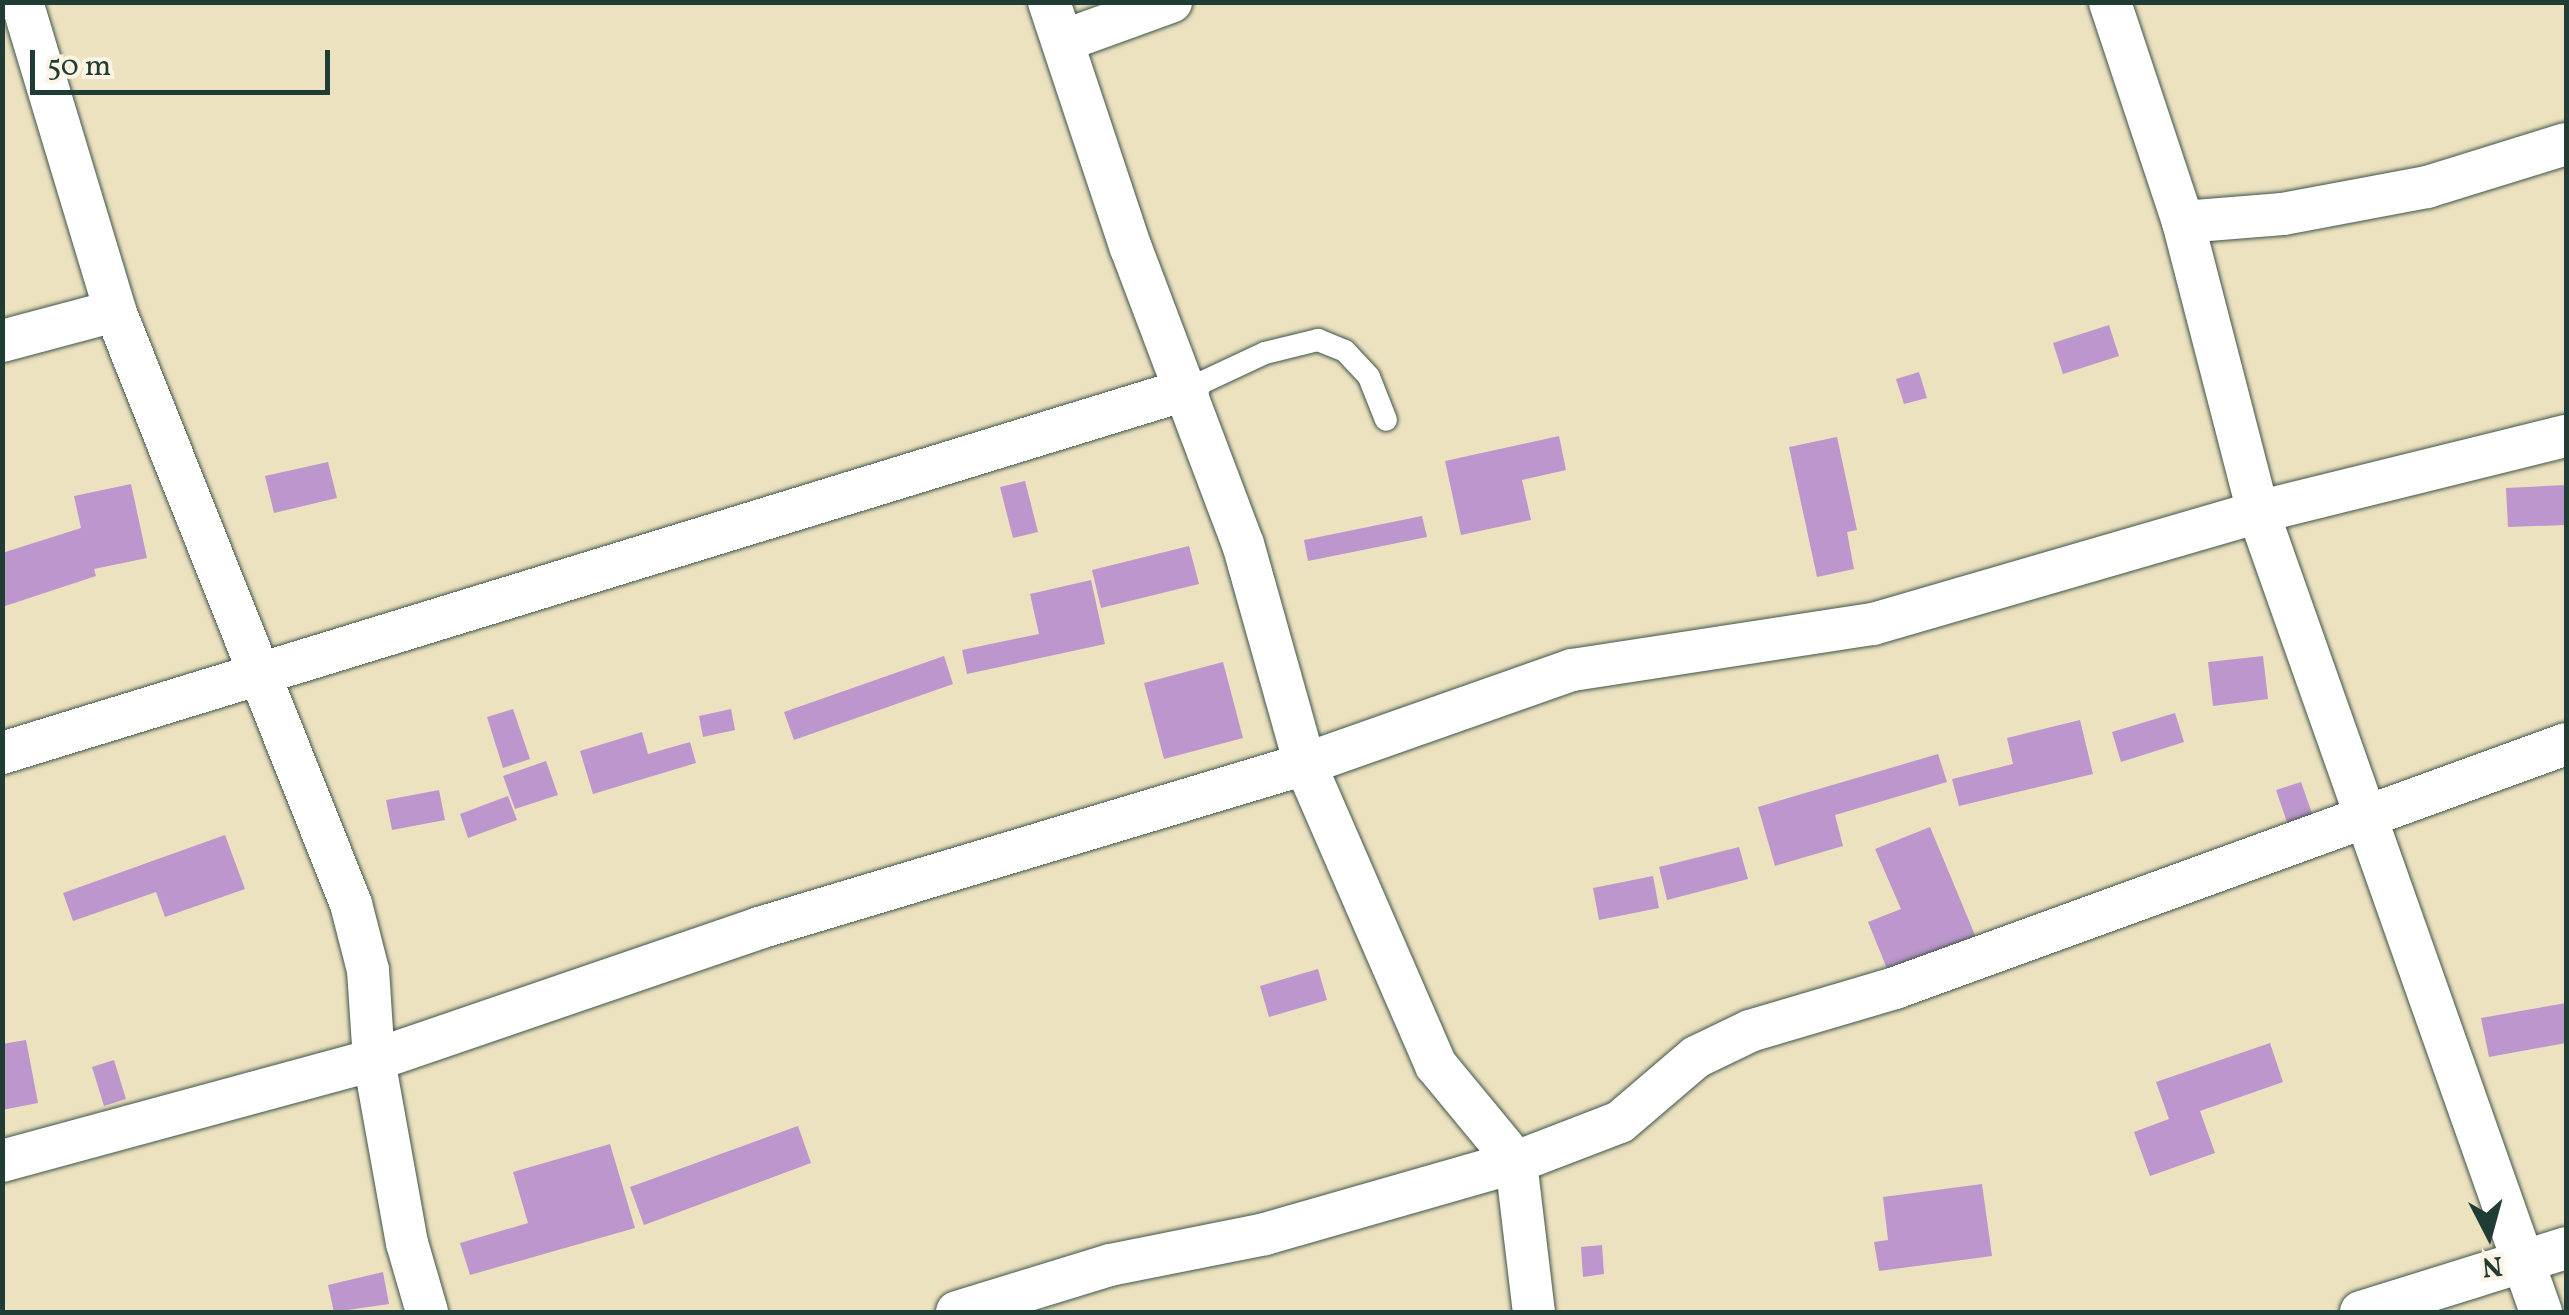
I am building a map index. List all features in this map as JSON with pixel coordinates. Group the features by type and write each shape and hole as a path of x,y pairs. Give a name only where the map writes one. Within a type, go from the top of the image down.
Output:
{"street":[{"path":"22,2 115,311 257,680 350,904 368,970 374,1060 407,1243 427,1312"},
{"path":"1171,2 1056,22 1132,248 1188,388 1243,544 1305,764 1436,1065 1516,1162 1534,1312"},
{"path":"2110,2 2183,222 2258,512 2527,1262 2541,1312"},
{"path":"2183,222 2284,214 2427,187 2566,144"},
{"path":"2,340 115,311"},
{"path":"2,754 257,680 1188,388"},
{"path":"2,1161 374,1060 759,928 1305,764 1572,670 1873,624 2258,512 2566,436"},
{"path":"957,1312 1110,1266 1265,1234 1516,1162 1620,1122 1696,1057 1750,1031 1894,988 2566,744"},
{"path":"2362,1312 2566,1248"}],"lane":[{"path":"1188,388 1265,353 1318,340 1345,351 1368,377 1386,420"}],"building":[{"path":"2109,325 2119,356 2063,374 2053,343"},
{"path":"1919,372 1927,398 1904,404 1896,379"},
{"path":"1559,436 1566,470 1522,480 1531,520 1461,535 1445,461"},
{"path":"1837,437 1857,530 1847,532 1854,569 1817,577 1789,447"},
{"path":"328,462 337,498 274,513 265,476"},
{"path":"1025,481 1038,532 1013,538 1000,487"},
{"path":"131,484 147,558 94,569 96,576 2,607 2,553 81,528 74,496"},
{"path":"2566,485 2566,525 2508,527 2506,488"},
{"path":"1422,516 1427,537 1308,561 1304,540"},
{"path":"1189,546 1199,584 1101,608 1092,570"},
{"path":"1091,580 1105,644 967,674 962,650 1039,634 1030,594"},
{"path":"944,656 953,684 794,740 784,712"},
{"path":"2263,656 2268,699 2213,706 2208,662"},
{"path":"1223,662 1243,738 1164,759 1144,683"},
{"path":"513,709 530,759 503,768 487,717"},
{"path":"731,709 735,730 703,737 699,716"},
{"path":"2175,713 2184,742 2121,762 2112,732"},
{"path":"2080,720 2093,774 1959,806 1952,779 2013,764 2007,738"},
{"path":"642,732 648,754 690,742 696,763 593,794 580,751"},
{"path":"1938,754 1947,782 1835,815 1843,846 1775,866 1758,807"},
{"path":"546,761 558,795 515,809 503,776"},
{"path":"2301,782 2314,819 2289,828 2276,790"},
{"path":"439,790 445,820 392,830 386,800"},
{"path":"508,796 517,820 468,838 460,814"},
{"path":"1930,827 1977,940 1890,976 1868,922 1901,909 1875,849"},
{"path":"225,835 245,889 165,917 156,892 73,921 63,893"},
{"path":"1739,847 1748,879 1667,900 1659,867"},
{"path":"1653,876 1659,908 1599,920 1593,888"},
{"path":"1318,969 1327,1000 1269,1017 1260,986"},
{"path":"2566,1003 2566,1043 2489,1057 2481,1018"},
{"path":"26,1040 38,1103 2,1110 2,1044"},
{"path":"2270,1043 2283,1082 2200,1111 2215,1153 2150,1176 2134,1132 2169,1119 2156,1082"},
{"path":"114,1060 126,1099 104,1106 92,1067"},
{"path":"798,1126 811,1163 644,1225 630,1187"},
{"path":"610,1144 635,1228 470,1275 460,1243 528,1223 513,1172"},
{"path":"1982,1184 1992,1256 1879,1271 1874,1242 1888,1240 1883,1197"},
{"path":"1602,1245 1604,1274 1583,1277 1581,1247"},
{"path":"383,1272 389,1304 334,1312 328,1285"}]}
